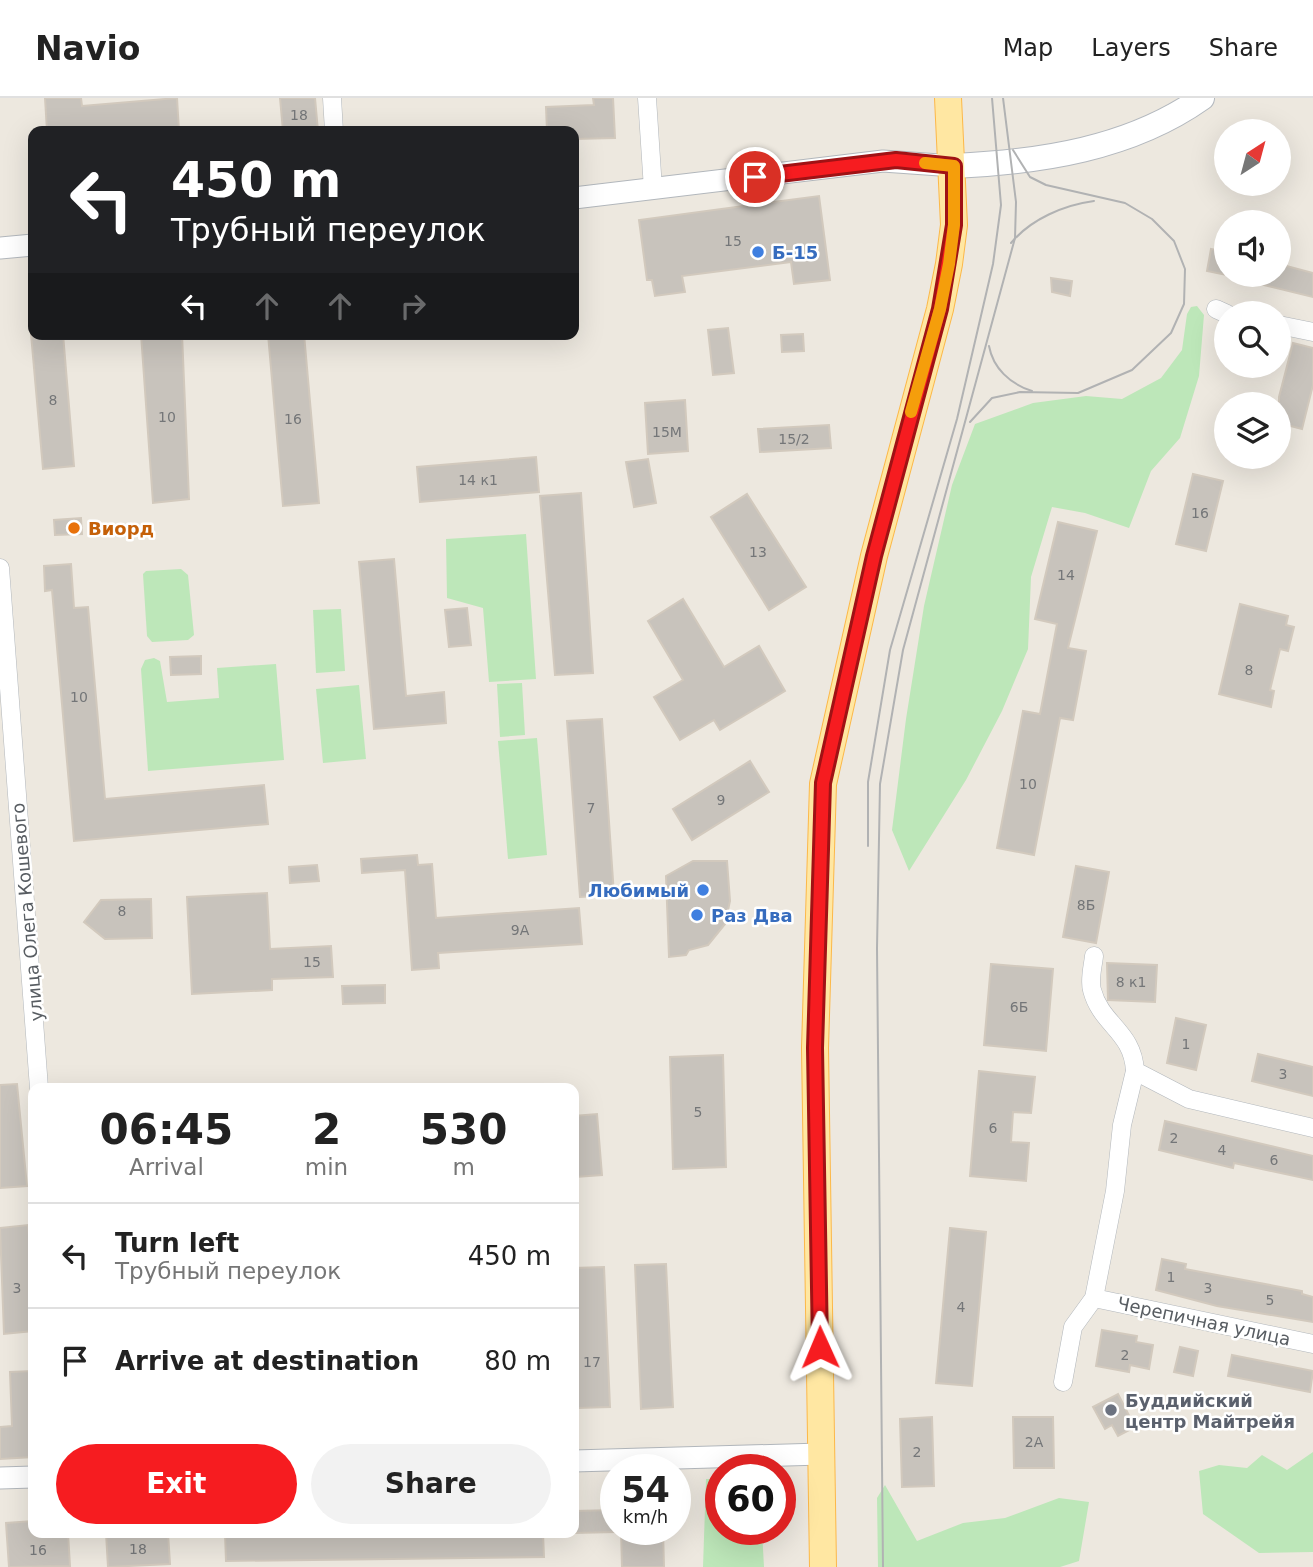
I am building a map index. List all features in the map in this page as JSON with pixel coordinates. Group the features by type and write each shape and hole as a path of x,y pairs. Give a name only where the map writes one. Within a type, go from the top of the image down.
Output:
{"main road":[{"path":"824,1567 815,1048 823,783 874,556 940,309 954,225 954,166 948,98"},
{"path":"954,166 1025,160 1132,137 1181,113 1202,98"}],"street":[{"path":"332,98 334,126"},
{"path":"647,98 653,189"},
{"path":"579,197 896,160 954,166"},
{"path":"0,248 28,245"},
{"path":"1291,327 1313,332"},
{"name":"улица Олега Кошевого","path":"0,568 39,1083"},
{"path":"1063,1382 1073,1327 1094,1298 1115,1191 1122,1125 1135,1072 1134,1053 1124,1035 1101,1013 1091,987 1094,956"},
{"path":"1135,1072 1189,1098 1313,1128"},
{"name":"Черепичная улица","path":"1094,1298 1313,1344"},
{"path":"579,1461 821,1454"},
{"path":"0,1478 28,1477"}],"green space":[{"path":"1197,306 1204,315 1199,376 1180,438 1151,471 1129,528 1085,513 1052,507 1031,577 1028,649 1002,711 966,780 909,871 892,830 906,719 924,606 952,485 975,424 1033,403 1086,396 1122,399 1161,378 1182,350 1187,314 1191,307"},
{"path":"526,534 536,679 489,682 483,608 447,598 446,539"},
{"path":"181,569 188,575 194,635 188,640 152,642 147,636 143,574 146,571"},
{"path":"341,609 345,671 316,673 313,610"},
{"path":"154,658 160,661 167,702 219,698 217,668 276,664 284,760 148,771 141,669 145,660"},
{"path":"522,683 525,735 500,737 497,684"},
{"path":"359,685 366,759 323,763 316,689"},
{"path":"537,738 547,855 508,859 498,741"},
{"path":"1313,1452 1313,1552 1259,1553 1203,1514 1199,1471 1219,1465 1247,1468 1262,1455 1287,1470"},
{"path":"885,1485 917,1541 963,1523 1005,1518 1059,1498 1089,1502 1079,1561 1060,1567 878,1567 877,1498"},
{"path":"705,1508 705,1545 763,1545 764,1567 703,1567"}],"building":[{"path":"45,98 81,98 82,106 177,98 179,126 47,126"},
{"path":"280,98 315,98 318,126 283,126"},
{"path":"593,98 613,98 615,138 579,139 579,126 547,126 546,107 594,105"},
{"path":"819,196 830,280 794,284 791,262 682,276 685,292 655,296 652,280 647,280 639,220"},
{"path":"1211,249 1214,250 1214,272 1207,271"},
{"path":"1291,267 1313,273 1313,297 1272,287 1291,287"},
{"path":"1051,278 1072,281 1070,296 1052,292"},
{"path":"728,328 734,373 713,375 708,330"},
{"path":"803,334 804,351 782,352 781,335"},
{"path":"32,340 64,340 74,466 43,469"},
{"path":"141,340 182,340 189,499 153,503"},
{"path":"269,340 305,340 319,503 283,506"},
{"path":"1293,343 1313,348 1313,385 1302,429 1291,426 1291,392 1280,392 1284,378 1291,378"},
{"path":"685,400 688,451 648,454 645,403"},
{"path":"829,425 831,448 760,452 758,429"},
{"path":"536,457 539,492 420,502 417,467"},
{"path":"648,459 656,503 634,507 626,462"},
{"path":"1193,474 1223,481 1206,551 1176,544"},
{"path":"581,493 593,673 555,675 540,496"},
{"path":"747,494 806,587 769,610 711,517"},
{"path":"81,518 82,534 55,535 54,520"},
{"path":"1058,522 1097,531 1068,648 1086,651 1073,720 1060,718 1034,855 997,848 1023,711 1040,714 1057,624 1035,619"},
{"path":"394,559 406,696 444,692 446,723 374,729 359,562"},
{"path":"71,564 74,608 88,607 105,799 264,785 268,824 74,841 52,590 45,591 44,566"},
{"path":"683,599 724,667 759,646 785,691 720,730 714,720 680,740 654,697 683,680 648,621"},
{"path":"1240,604 1288,616 1286,625 1294,627 1288,651 1280,649 1270,690 1274,691 1271,707 1219,694"},
{"path":"467,608 471,645 449,647 445,610"},
{"path":"201,656 201,674 171,675 170,657"},
{"path":"602,719 614,895 580,897 567,721"},
{"path":"750,761 769,792 692,840 673,809"},
{"path":"417,855 418,865 432,864 436,918 579,908 582,944 438,953 439,968 412,970 405,870 362,873 361,859"},
{"name":"Раз Два","path":"693,861 727,861 730,901 725,924 708,945 689,950 686,955 669,957 666,876"},
{"path":"317,865 319,881 290,883 289,867"},
{"path":"1076,866 1109,872 1096,943 1063,937"},
{"path":"267,893 270,949 331,946 333,977 272,979 272,990 192,994 187,897"},
{"path":"151,899 152,938 105,939 84,922 101,900"},
{"path":"1107,963 1157,965 1155,1002 1108,1000"},
{"path":"991,964 1053,969 1046,1051 984,1045"},
{"path":"385,985 385,1003 343,1004 342,986"},
{"path":"1176,1018 1206,1025 1196,1070 1167,1063"},
{"path":"1258,1054 1313,1067 1313,1096 1252,1081"},
{"path":"723,1055 726,1167 673,1169 670,1057"},
{"path":"979,1071 1035,1077 1031,1113 1013,1112 1011,1142 1029,1143 1026,1181 970,1176"},
{"path":"17,1084 27,1186 0,1188 0,1085"},
{"path":"597,1114 602,1175 579,1177 579,1116"},
{"path":"1165,1121 1313,1156 1313,1180 1234,1163 1233,1168 1159,1150"},
{"path":"28,1225 28,1332 4,1334 0,1228"},
{"path":"950,1228 986,1232 972,1386 936,1383"},
{"path":"1162,1259 1186,1264 1185,1269 1302,1291 1302,1294 1313,1297 1313,1322 1217,1306 1156,1290"},
{"path":"666,1264 673,1407 641,1409 635,1265"},
{"path":"604,1267 610,1407 579,1408 579,1268"},
{"path":"1102,1330 1137,1336 1136,1342 1153,1345 1149,1369 1130,1365 1129,1372 1096,1366"},
{"path":"1180,1347 1198,1351 1193,1376 1174,1372"},
{"path":"1232,1355 1313,1371 1310,1392 1228,1376"},
{"path":"28,1371 28,1457 0,1459 0,1427 12,1426 10,1372"},
{"path":"1118,1394 1135,1427 1118,1436 1112,1425 1105,1429 1093,1407"},
{"path":"932,1417 934,1486 902,1487 900,1419"},
{"path":"1013,1417 1053,1417 1054,1468 1014,1468"},
{"path":"600,1510 600,1532 579,1533 579,1511"},
{"path":"28,1521 28,1538 68,1538 70,1566 9,1567 6,1523"},
{"path":"106,1538 168,1538 170,1564 108,1567"},
{"path":"225,1538 543,1538 544,1557 226,1561"},
{"path":"621,1545 663,1545 664,1567 622,1567"}],"tram line":[{"path":"868,846 868,782 890,650 957,419 993,264 1001,205 992,98"},
{"path":"883,1567 877,948 880,784 903,650 1015,238 1016,202 1003,98"},
{"path":"970,422 992,398 1020,392 1078,393 1132,370 1171,333 1184,304 1185,269 1174,241 1152,219 1125,203 1046,185 1030,177 1013,150"},
{"path":"1011,243 1028,227 1049,214 1094,201"},
{"path":"989,346 994,361 1004,374 1032,391"}],"slow traffic":[{"path":"911,412 940,309 954,225 954,166 925,163"}],"place":[{"name":"Б-15","path":"758,252"},
{"name":"Виорд","path":"74,528"},
{"name":"Любимый","path":"703,890"},
{"name":"Раз Два","path":"697,915"},
{"name":"Буддийский центр Майтрейя","path":"1111,1410"}],"route":[{"path":"755,177 896,160 954,166 954,225 940,309 874,556 823,783 815,1048 820,1347"}]}
